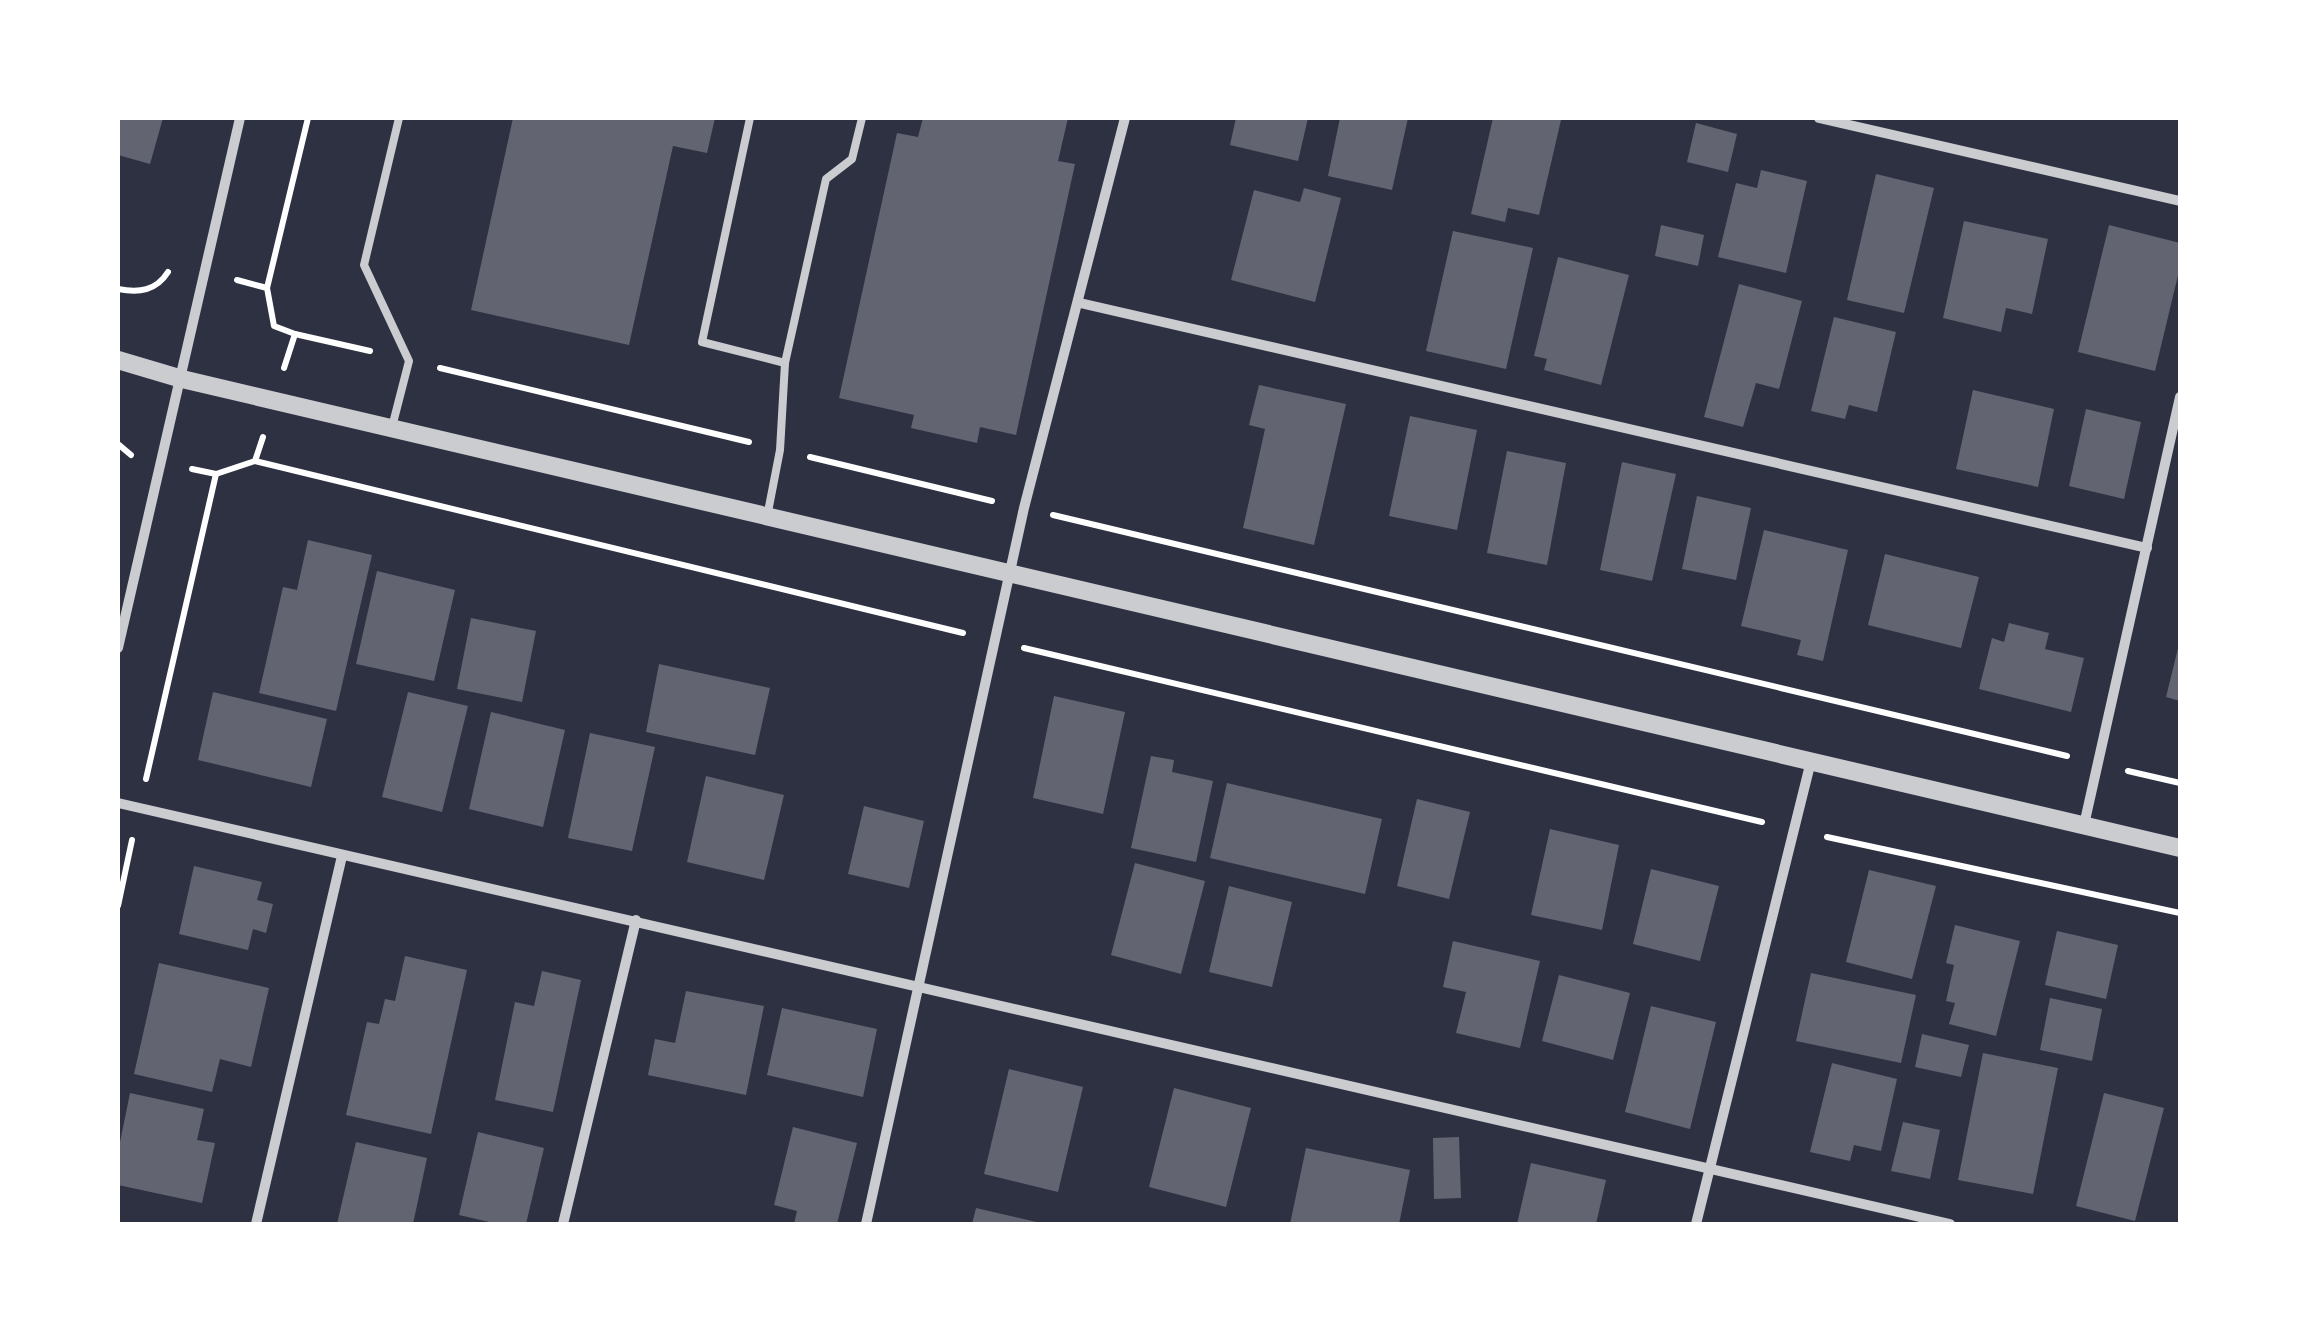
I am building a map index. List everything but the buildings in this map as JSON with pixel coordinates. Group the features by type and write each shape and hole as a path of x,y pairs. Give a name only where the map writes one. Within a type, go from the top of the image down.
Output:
{"street":[{"path":"118,648 240,118"},
{"path":"866,1224 1024,508 1125,118"},
{"path":"1819,118 2180,201"},
{"path":"1080,303 2147,548"},
{"path":"118,360 182,380 2180,848"},
{"path":"2084,825 2180,397"},
{"path":"1696,1224 1811,761"},
{"path":"118,803 636,920 1708,1172 1950,1224"},
{"path":"256,1224 342,856"},
{"path":"563,1224 636,920"}],"lane":[{"path":"392,429 409,361 364,265 399,118"},
{"path":"750,118 702,342 786,363"},
{"path":"768,518 780,450 786,363 826,179 852,160 862,118"}],"path":[{"path":"308,118 268,288 274,326 295,334 2180,783"},
{"path":"118,289 135,292 160,285 176,262 268,288"},
{"path":"256,461 295,334"},
{"path":"159,462 216,474 256,461 1794,830 2180,913"},
{"path":"118,906 216,474"}]}
